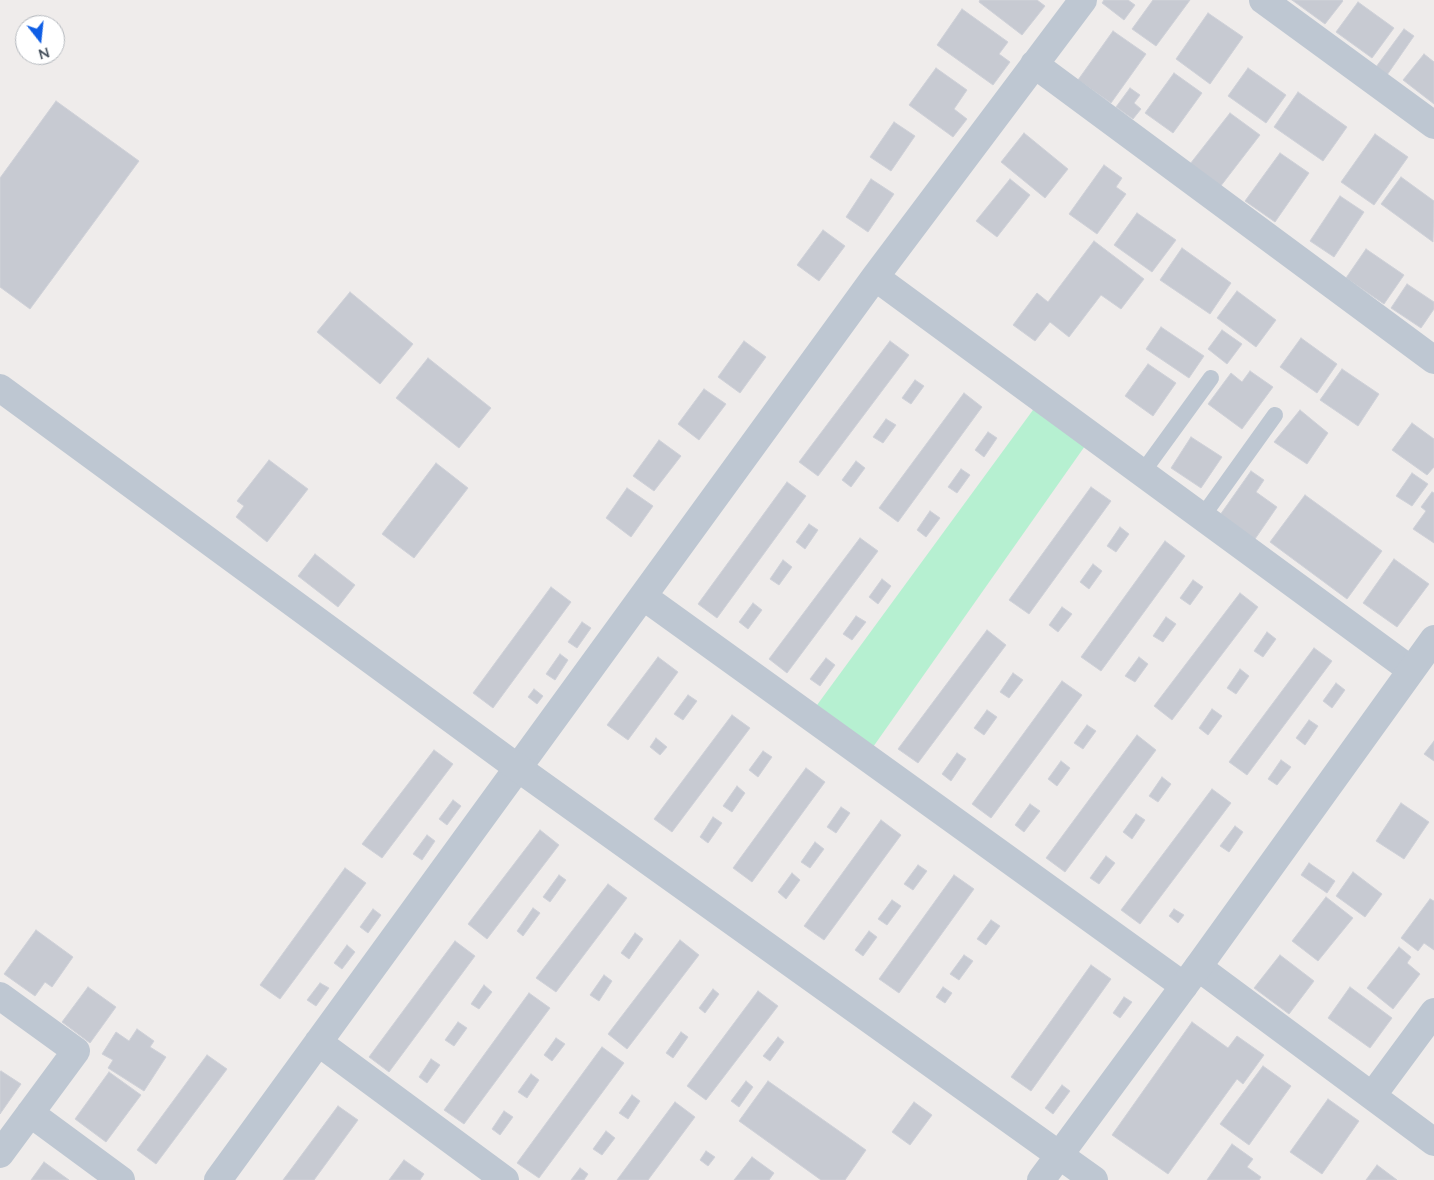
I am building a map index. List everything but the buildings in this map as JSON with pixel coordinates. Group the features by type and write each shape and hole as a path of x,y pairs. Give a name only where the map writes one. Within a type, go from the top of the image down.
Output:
{"street":[{"path":"218,1180 875,278 1083,0"},
{"path":"1263,0 1434,125"},
{"path":"1034,64 1434,360"},
{"path":"875,278 1411,670"},
{"path":"0,388 518,768 1094,1180"},
{"path":"644,597 1191,977 1372,1096 1434,1142"},
{"path":"1041,1180 1191,977 1434,639"},
{"path":"0,996 76,1051 0,1154"},
{"path":"1372,1096 1434,1012"},
{"path":"318,1042 505,1180"},
{"path":"30,1113 121,1180"}],"lane":[{"path":"1142,473 1211,378"},
{"path":"1202,517 1275,415"}],"green space":[{"path":"1041,399 1092,436 866,757 809,716"}]}
